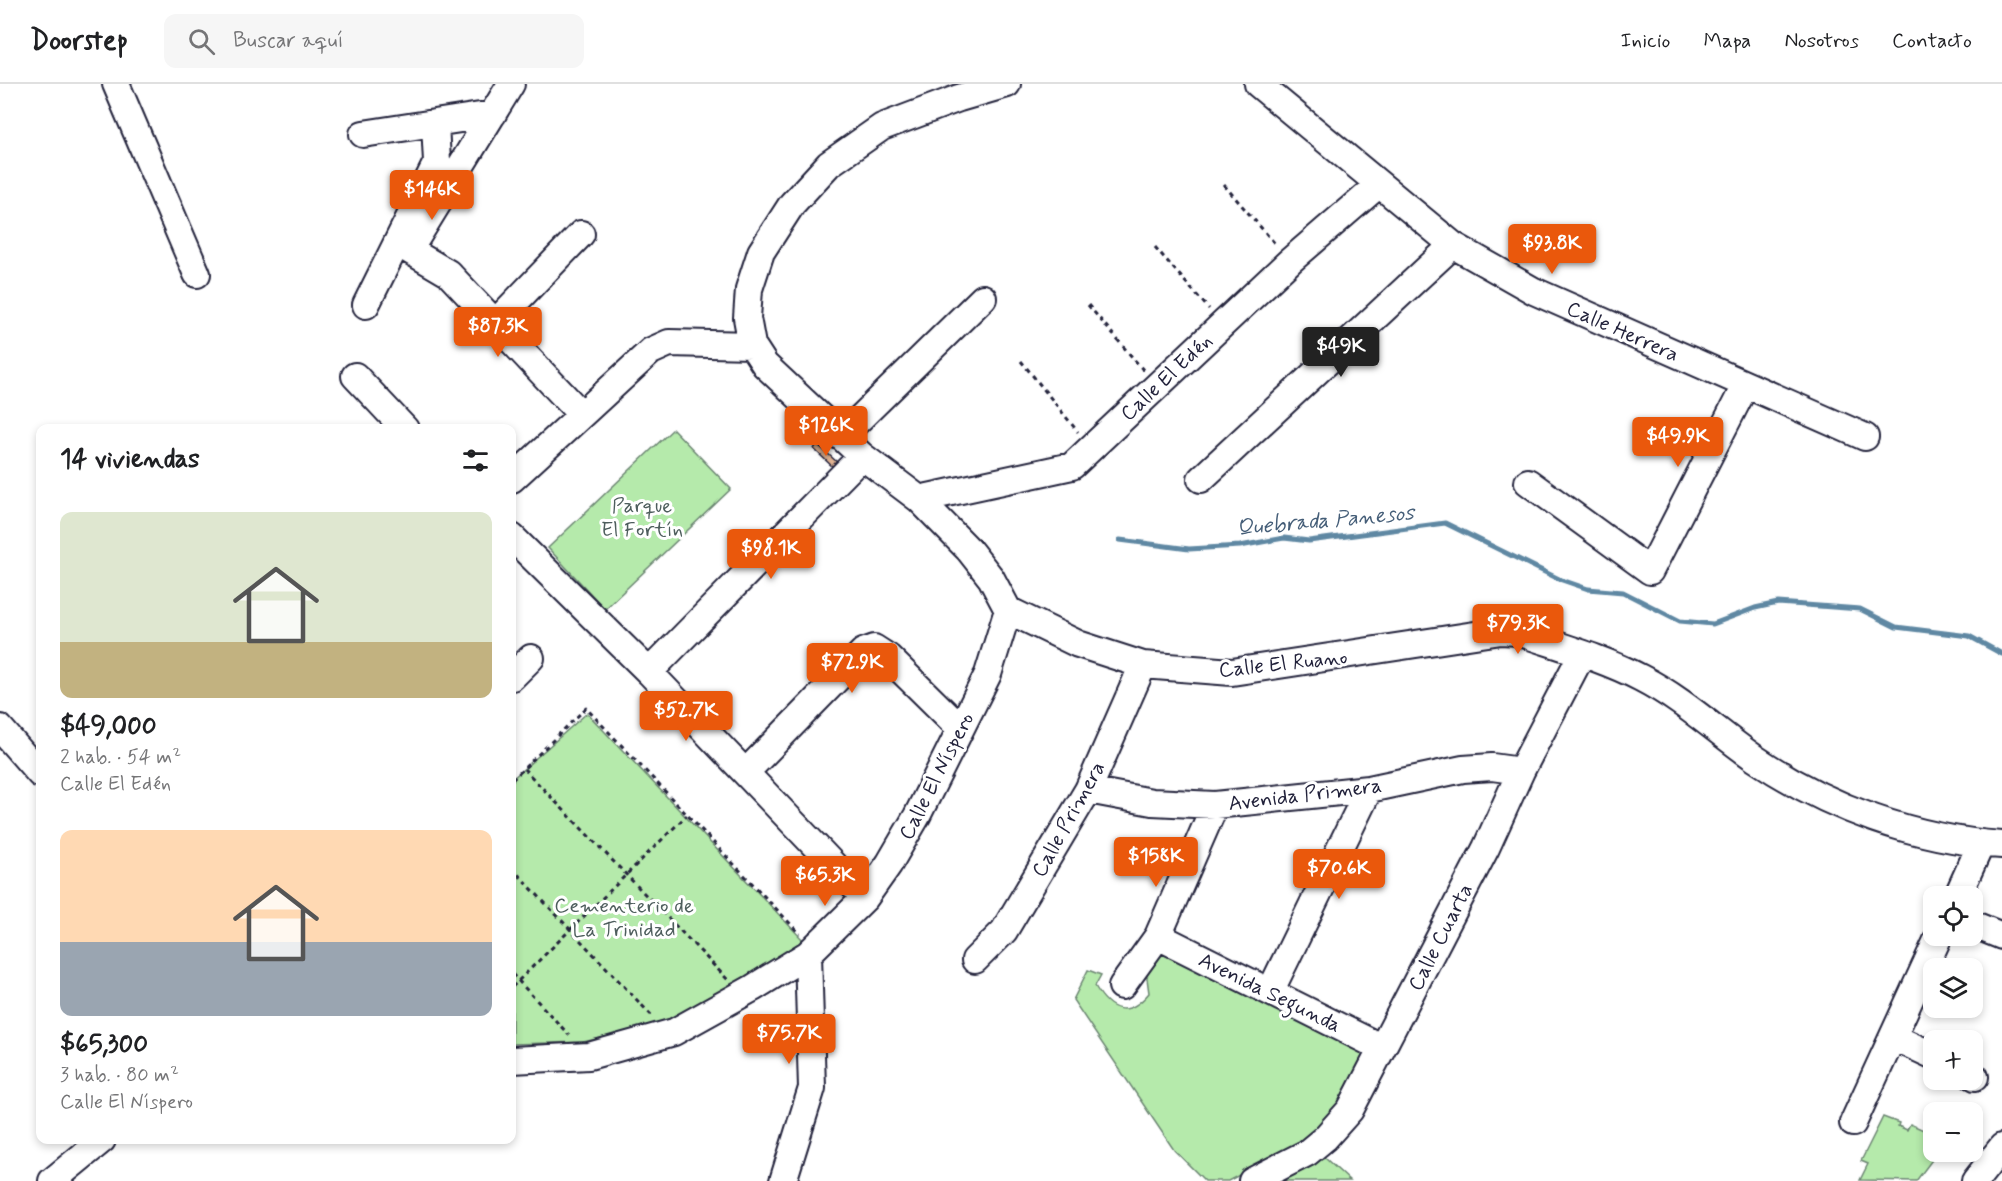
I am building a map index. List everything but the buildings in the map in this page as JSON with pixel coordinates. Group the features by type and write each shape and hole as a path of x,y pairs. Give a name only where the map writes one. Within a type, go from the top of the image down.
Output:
{"street":[{"path":"116,84 197,274"},
{"path":"366,305 511,84"},
{"path":"1007,84 959,98 882,127 829,164 792,204 761,252 749,289 747,318 753,345 765,365 862,456 919,499 969,550 991,578 1008,610"},
{"name":"Calle Herrera","path":"1258,84 1453,245 1534,291 1865,437"},
{"path":"363,134 493,114"},
{"path":"403,246 437,162 435,123"},
{"name":"Calle El Edén","path":"919,499 1072,466 1290,261 1378,184"},
{"path":"495,323 581,234"},
{"path":"1201,479 1453,245"},
{"path":"403,246 448,273 580,413"},
{"path":"841,437 983,298"},
{"path":"516,475 580,413 651,351 669,343 753,345"},
{"path":"355,376 400,424"},
{"path":"1528,482 1650,571 1745,386"},
{"path":"649,672 862,456"},
{"path":"516,541 649,672 865,898"},
{"name":"Calle El Ruano","path":"1008,610 1078,644 1143,665 1232,672 1501,631 1518,632 1641,677 1698,713 1753,757 1794,784 1829,801 1901,828 1992,844"},
{"name":"Calle El Níspero","path":"516,1060 589,1056 674,1032 753,988 811,951 865,898 890,864 917,816 988,674 1008,610"},
{"path":"746,772 863,652 874,648 888,657 960,728"},
{"name":"Calle Cuarta","path":"1252,1181 1307,1154 1350,1110 1486,848 1521,771 1582,654"},
{"path":"516,673 531,658"},
{"name":"Calle Primera","path":"975,960 1004,931 1088,790 1143,665"},
{"path":"0,728 36,769"},
{"name":"Avenida Primera","path":"1088,790 1152,802 1215,805 1370,789 1463,769 1491,768 1521,771"},
{"path":"1270,992 1370,789"},
{"path":"1122,986 1158,936 1215,805"},
{"path":"1964,886 1992,844"},
{"path":"1983,928 2002,936"},
{"name":"Avenida Segunda","path":"1158,936 1382,1048"},
{"path":"1853,1123 1934,946"},
{"path":"783,1181 812,1088 811,951"},
{"path":"1893,1037 1923,1051"},
{"path":"52,1181 97,1144"},
{"path":"1975,1181 2002,1147"}],"path":[{"path":"1224,185 1290,261"},
{"path":"1155,247 1222,324"},
{"path":"1088,305 1157,386"},
{"path":"1021,361 1090,448"},
{"path":"516,776 586,708 811,951"},
{"path":"524,768 731,983"},
{"path":"518,981 687,815"},
{"path":"516,872 657,1021"},
{"path":"516,979 589,1056"}],"green space":[{"name":"Parque El Fortín","path":"673,429 731,489 605,609 548,548"},
{"name":"Cementerio de La Trinidad","path":"587,713 804,941 669,1023 583,1042 516,1044 516,775"},
{"path":"1162,948 1372,1052 1340,1111 1310,1138 1228,1181 1205,1181 1174,1150 1073,1000 1088,970 1101,975 1095,986 1107,1002 1120,1009 1134,1006 1149,993 1146,971"},
{"path":"1883,1117 1899,1123 1898,1126 1907,1130 1910,1124 1923,1130 1923,1162 1930,1162 1916,1181 1860,1180 1868,1164 1861,1161"},
{"path":"1325,1158 1350,1181 1271,1181"}],"waterway":[{"name":"Quebrada Panesos","path":"1120,540 1189,549 1240,546 1284,538 1309,541 1445,523 1559,579 1588,589 1623,592 1680,621 1713,624 1755,608 1778,603 1860,609 1896,627 1969,636 2002,654"}]}
